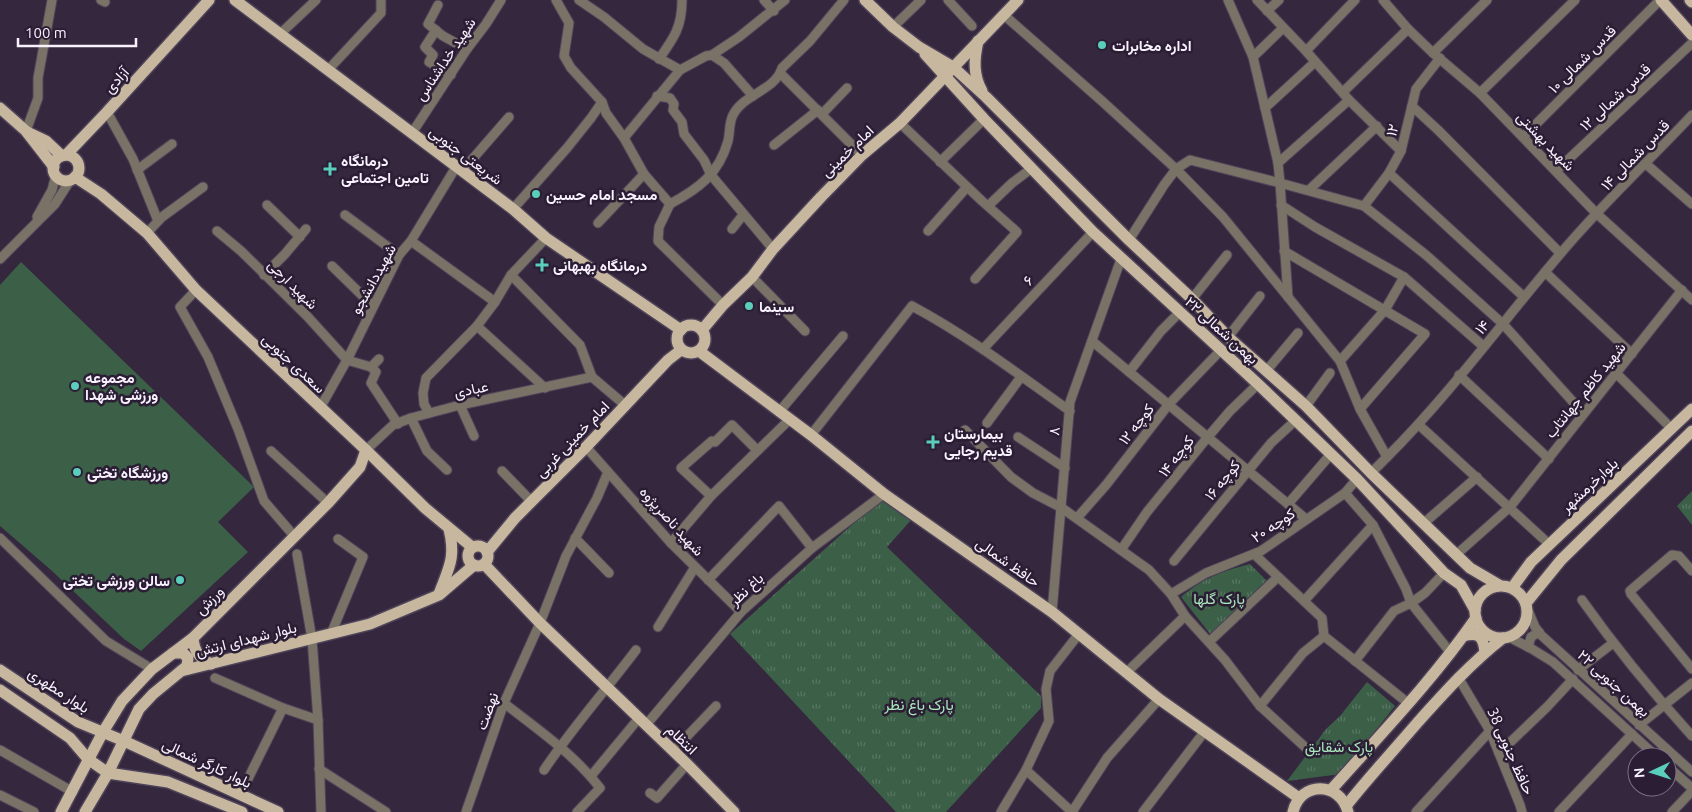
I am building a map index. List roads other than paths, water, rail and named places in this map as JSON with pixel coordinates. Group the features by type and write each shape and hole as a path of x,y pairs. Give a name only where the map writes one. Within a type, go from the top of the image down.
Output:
{"main road":[{"name":"آزادی","path":"71,159 107,112 208,0"},
{"name":"شریعتی جنوبی","path":"235,0 513,209 546,238 681,330"},
{"path":"865,0 893,27 919,47"},
{"name":"امام خمینی","path":"702,330 723,305 752,277 773,249 862,155 900,122 1018,0"},
{"path":"1661,0 1692,35"},
{"path":"978,41 975,55 975,70 978,84 986,97"},
{"name":"۲۲ بهمن شمالی","path":"919,47 953,67 986,97 1128,240 1192,299 1228,337 1306,406 1470,568 1499,585"},
{"name":"۲۲ بهمن شمالی","path":"919,47 984,119 1093,232 1296,420 1357,479 1444,573 1461,585 1475,614"},
{"path":"0,108 26,131 55,171 63,180 73,178 79,169 71,159 56,160 55,171"},
{"name":"سعدی جنوبی","path":"26,131 46,141 71,159 101,194 147,233 196,290 449,529 472,547"},
{"name":"سعدی جنوبی","path":"73,178 101,194"},
{"path":"691,325 702,330 705,340 703,347 699,351 688,354 681,350 677,338 681,330 691,325"},
{"name":"امام خمینی غربی","path":"487,552 515,518 586,447 668,360 681,350"},
{"name":"حافظ شمالی","path":"699,351 811,435 884,494 1052,612 1159,699 1299,798"},
{"name":"بلوارخرمشهر","path":"1512,588 1531,562 1549,544 1692,409"},
{"path":"1526,606 1561,560 1692,431"},
{"name":"ورزش","path":"88,759 122,701 152,669 192,638 295,537 360,467 366,450"},
{"path":"360,467 384,468"},
{"path":"439,595 451,564 453,544 449,529"},
{"path":"481,546 487,552 488,558 479,564 470,563 468,553 472,547 481,546"},
{"path":"1531,562 1533,572 1541,578 1547,578"},
{"name":"بلوار شهدای ارتش","path":"85,812 108,773 139,710 153,694 182,671 370,624 439,595 479,564"},
{"name":"انتظام","path":"479,564 687,764 727,810"},
{"path":"1461,585 1468,583 1472,579 1470,568"},
{"path":"1293,812 1299,798 1319,788 1331,790 1340,797 1347,809 1368,779 1458,676 1484,652 1514,635 1523,627 1527,618 1523,597 1512,588 1499,585 1481,594 1477,600 1475,614 1463,636 1408,703 1331,790"},
{"path":"1475,614 1479,626 1489,636 1506,638"},
{"path":"1463,636 1473,633 1479,636 1484,644 1484,652"},
{"path":"192,638 197,654 211,664"},
{"path":"173,654 183,653 188,658 187,666 182,671"},
{"name":"بلوار مطهری","path":"0,670 78,722 124,741"},
{"path":"0,690 70,738 88,759 108,773"},
{"name":"بلوار کارگر شمالی","path":"124,741 278,812"},
{"path":"61,812 73,792 88,759"},
{"path":"1353,765 1355,777 1360,780 1368,779"},
{"name":"بلوار کارگر شمالی","path":"108,773 168,782 234,810"}],"street":[{"path":"26,131 38,98 38,78 52,0"},
{"path":"280,34 316,0"},
{"path":"328,70 382,12 381,0"},
{"name":"شهید خداشناس","path":"412,133 501,0"},
{"path":"556,0 569,23 564,56 571,68 602,102 606,113 624,138 644,174 670,204"},
{"path":"579,0 604,17 643,49 659,60 680,70"},
{"path":"659,60 672,41 682,17 682,0"},
{"path":"764,0 774,11"},
{"path":"712,56 739,38 785,0"},
{"path":"723,305 658,241 659,227 670,204 686,195 711,175 722,158 728,140 732,115 741,104 773,82 782,68 810,41 844,0"},
{"path":"893,27 920,0"},
{"path":"948,0 972,26"},
{"path":"1228,0 1253,57 1278,163 1288,298"},
{"path":"1257,0 1306,51 1349,100 1401,150"},
{"path":"1268,11 1279,0"},
{"path":"1306,51 1356,0"},
{"name":"۱۲","path":"1364,206 1389,173 1401,150 1416,89 1437,55 1486,0"},
{"path":"1480,93 1576,0"},
{"name":"قدس شمالی ۱۰","path":"1523,137 1661,0"},
{"name":"شهید بهشتی","path":"1385,1 1408,29 1480,93 1596,213 1691,298"},
{"path":"438,5 428,24 443,36 467,49"},
{"path":"1004,15 1176,169 1223,217 1340,361 1360,409 1387,457"},
{"path":"1253,57 1283,28"},
{"path":"1343,92 1408,29"},
{"path":"436,30 425,46 433,55 429,62 451,75"},
{"name":"قدس شمالی ۱۲","path":"1556,171 1692,43"},
{"path":"624,138 680,70 706,56 712,56 724,63 753,96"},
{"path":"1265,108 1315,62"},
{"path":"780,73 862,155"},
{"path":"774,145 820,112 847,88"},
{"path":"657,96 670,98 674,104 673,110 682,122 684,134 704,160 711,175 773,249"},
{"path":"1278,163 1349,100"},
{"path":"513,209 567,148 602,102"},
{"path":"1412,106 1560,254"},
{"path":"107,112 133,159 158,222"},
{"name":"قدس شمالی ۱۴","path":"1596,213 1692,115"},
{"name":"شهیددانشجو","path":"320,408 347,360 399,255 411,241 459,169 510,117"},
{"path":"940,162 984,119"},
{"path":"900,122 940,162 1017,232 974,279"},
{"path":"1309,190 1377,126"},
{"path":"137,170 172,144"},
{"path":"1128,240 1176,169 1190,160 1364,206 1426,255 1503,324 1583,413"},
{"path":"1646,164 1692,204"},
{"path":"988,206 1012,183 1032,168"},
{"path":"34,224 52,190 55,171"},
{"path":"1389,173 1524,297"},
{"path":"598,222 644,174"},
{"path":"0,259 55,204 73,178"},
{"path":"147,233 158,222 203,187"},
{"path":"928,231 967,187"},
{"path":"264,275 304,233 267,205"},
{"path":"1281,205 1315,227 1404,277 1483,346"},
{"name":"۱۴","path":"1372,473 1419,425 1483,346 1596,213"},
{"path":"732,229 743,214"},
{"path":"345,215 399,255"},
{"name":"شهید ارجی","path":"217,231 241,251 307,316 347,360"},
{"name":"۶","path":"983,349 1093,232"},
{"path":"429,413 424,404 423,393 426,378 477,326 495,302 511,275 546,238"},
{"path":"411,241 495,302"},
{"path":"1284,251 1425,334 1360,409"},
{"path":"1192,299 1227,255"},
{"name":"۸","path":"1052,612 1070,402 1121,259"},
{"path":"332,266 373,306"},
{"path":"1546,272 1632,354"},
{"path":"511,275 580,345 592,377 625,405"},
{"path":"752,277 804,331"},
{"path":"1340,361 1386,310 1404,277"},
{"path":"196,290 180,307 208,357 238,429 264,501 295,537"},
{"name":"شهید کاظم جهانتاب","path":"1457,554 1510,507 1682,290"},
{"path":"1228,337 1260,296"},
{"path":"811,435 912,306 947,325 1070,411"},
{"path":"1129,372 1161,331 1179,313"},
{"path":"477,326 545,388"},
{"path":"1267,370 1298,334"},
{"path":"779,412 842,336"},
{"path":"1092,341 1306,519"},
{"name":"کوچه ۱۲","path":"1077,518 1106,485 1168,404 1221,350"},
{"path":"371,367 379,359"},
{"path":"347,360 371,367 376,372 371,383 398,424"},
{"path":"1306,406 1330,373"},
{"path":"1616,373 1672,429"},
{"path":"1459,375 1549,459"},
{"path":"987,423 1021,376"},
{"name":"عبادی","path":"366,450 393,426 411,418 592,377"},
{"name":"کوچه ۱۴","path":"1121,550 1147,512 1180,474 1207,438 1230,411 1258,384"},
{"path":"460,406 474,436"},
{"path":"411,418 428,451 447,470"},
{"path":"671,543 710,496 789,420"},
{"name":"کوچه ۱۶","path":"1174,561 1271,442 1296,420"},
{"path":"710,496 681,468 712,441 715,442 732,425 757,450"},
{"path":"1419,425 1549,544"},
{"path":"965,430 1011,477 1033,493 1077,518 1149,570 1171,594 1185,616 1210,641 1260,706 1305,747"},
{"path":"1018,437 1065,468"},
{"name":"شهید ناصرپژوه","path":"586,447 671,543 740,612"},
{"path":"270,451 328,503"},
{"path":"1288,504 1331,454"},
{"path":"502,470 532,502"},
{"name":"نهضت","path":"466,812 504,702 540,623 566,556 597,498 608,472"},
{"path":"1424,523 1477,477"},
{"name":"کوچه ۲۰","path":"1171,594 1206,573 1261,551 1345,493 1357,479"},
{"path":"1345,493 1373,525 1406,589 1411,603 1450,652"},
{"name":"باغ نظر","path":"591,776 740,612 812,548 884,494"},
{"path":"708,580 779,506 812,548"},
{"path":"1304,601 1373,525"},
{"path":"0,538 106,641 152,669"},
{"path":"331,634 363,557 338,538"},
{"path":"575,538 609,572"},
{"path":"297,554 312,639 318,720 321,812"},
{"path":"1254,554 1322,618 1324,636 1408,703"},
{"path":"1692,571 1679,556 1672,555 1630,591 1692,669"},
{"path":"658,627 685,580 695,567"},
{"path":"1355,661 1394,611 1411,603 1425,593 1444,573"},
{"path":"1210,641 1278,577"},
{"path":"1582,600 1613,644 1664,706 1692,736"},
{"name":"۲۲ بهمن جنوبی","path":"1526,606 1538,632 1692,772"},
{"path":"1127,672 1185,616"},
{"path":"1528,647 1531,637 1538,632"},
{"path":"1001,812 1026,770 1049,721 1046,689 1050,671 1078,635"},
{"path":"1260,706 1303,653 1324,636"},
{"name":"۲۲ بهمن جنوبی","path":"1506,638 1528,647 1553,662 1646,747"},
{"path":"1578,670 1613,644"},
{"path":"544,770 560,746 608,688 636,650"},
{"name":"حافظ جنوبی 38","path":"1458,676 1490,731 1521,808"},
{"path":"215,678 283,708 318,720"},
{"path":"1499,753 1573,679"},
{"path":"1640,725 1692,683"},
{"path":"1026,770 1072,812 1107,758 1159,699"},
{"path":"504,702 560,746 591,776 600,788 577,812"},
{"path":"673,751 716,706"},
{"path":"240,795 283,708"},
{"path":"1143,812 1206,731"},
{"path":"1416,812 1490,731"},
{"path":"1559,812 1632,734"},
{"path":"0,750 73,792"},
{"path":"650,792 656,798 687,764"},
{"path":"319,769 386,812"},
{"path":"1672,812 1692,789 1677,775"},
{"path":"0,795 22,810 34,812"},
{"path":"1513,812 1521,808"}],"place":[{"name":"اداره مخابرات","path":"1102,45"},
{"name":"درمانگاه تامین اجتماعی","path":"330,169"},
{"name":"مسجد امام حسین","path":"536,194"},
{"name":"درمانگاه بهبهانی","path":"542,265"},
{"name":"سینما","path":"749,306"},
{"name":"مجموعه ورزشی شهدا","path":"75,386"},
{"name":"بیمارستان قدیم رجایی","path":"933,442"},
{"name":"ورزشگاه تختی","path":"77,472"},
{"name":"سالن ورزشی تختی","path":"180,580"}],"park label":[{"name":"پارک گلها","path":"1219,598"},
{"name":"پارک باغ نظر","path":"919,704"},
{"name":"پارک شقایق","path":"1339,746"}]}
